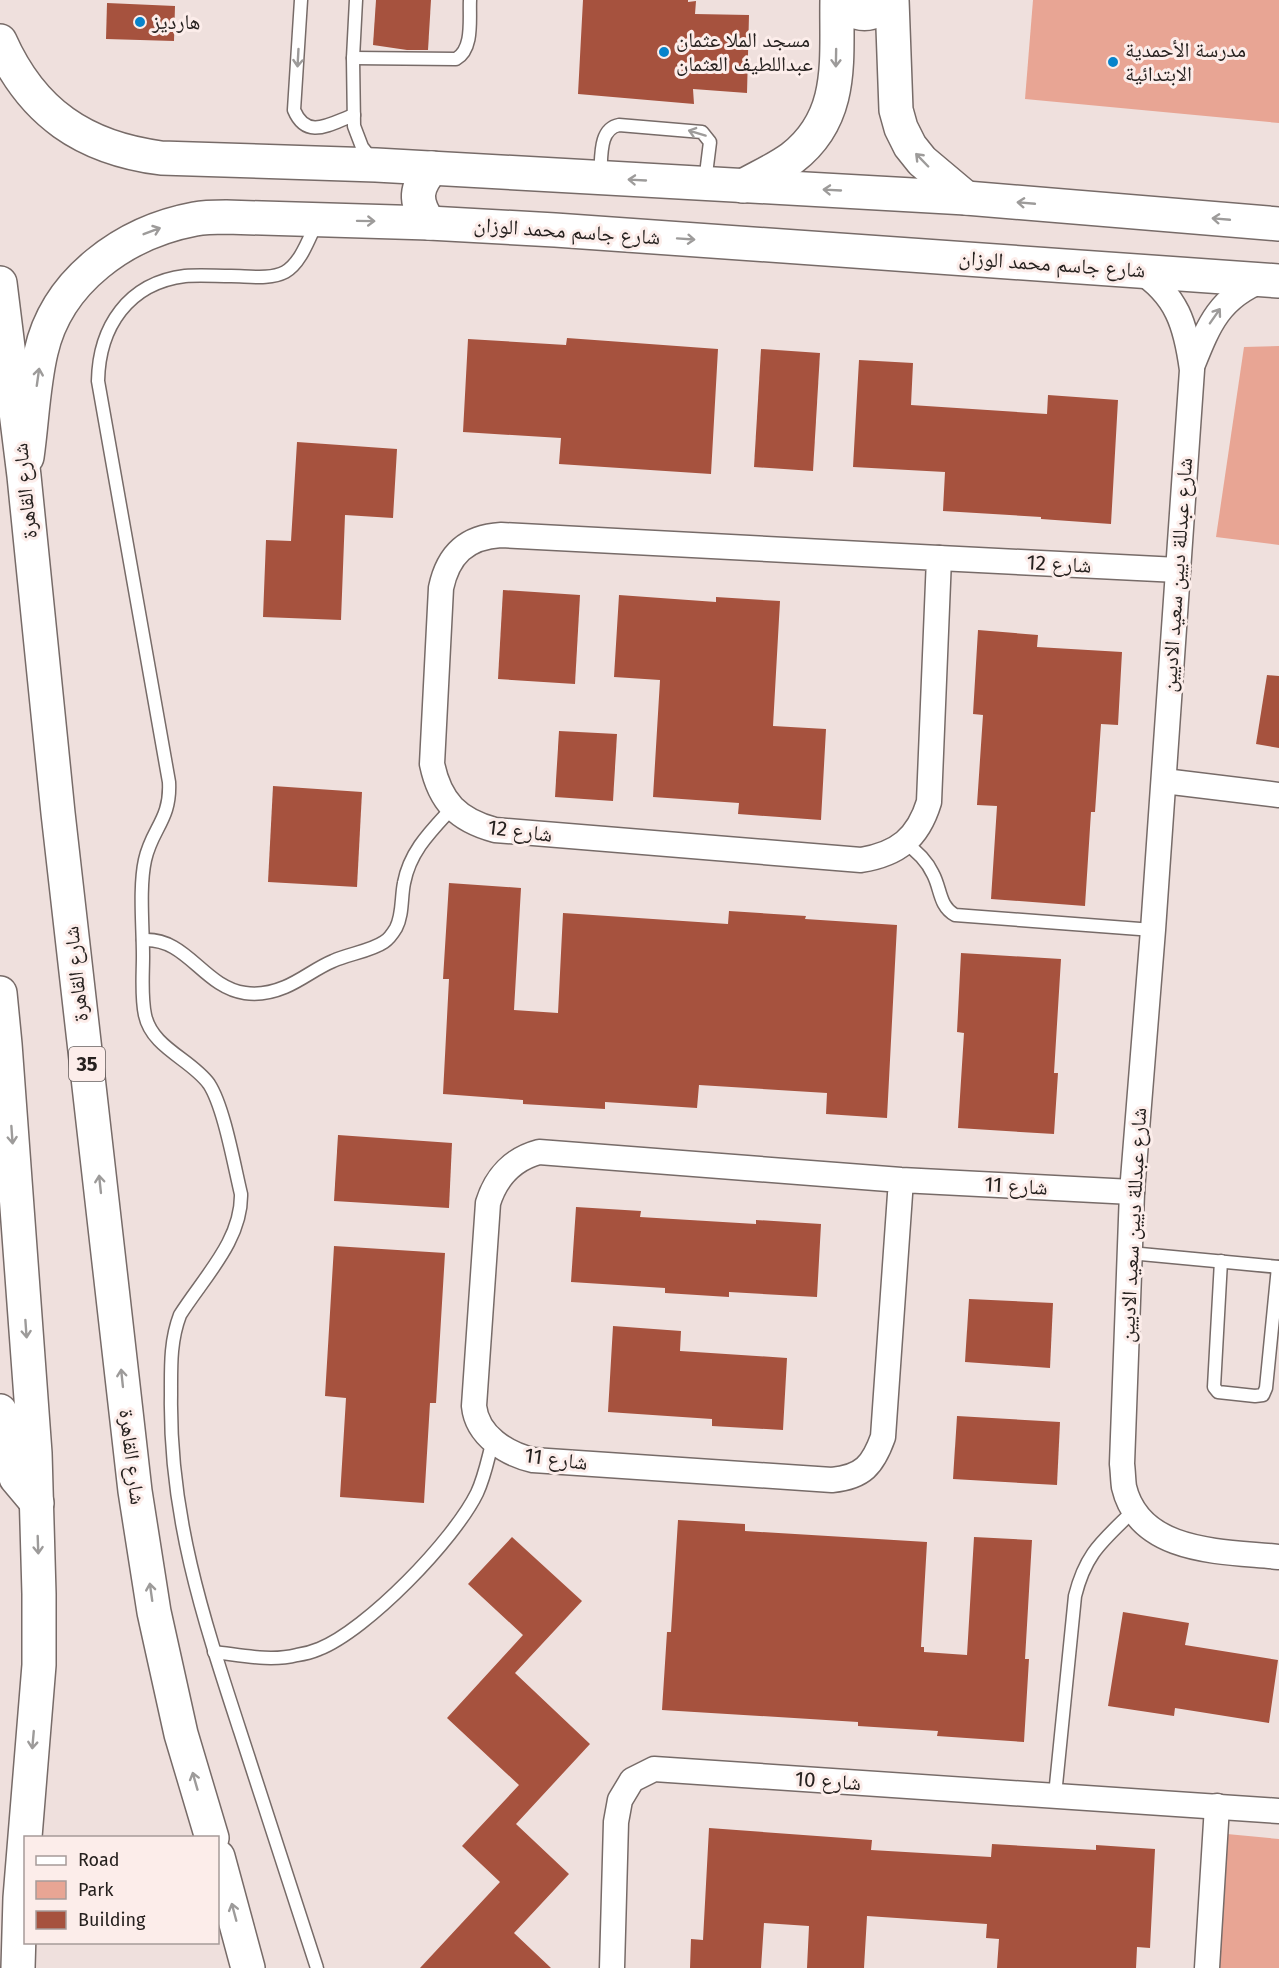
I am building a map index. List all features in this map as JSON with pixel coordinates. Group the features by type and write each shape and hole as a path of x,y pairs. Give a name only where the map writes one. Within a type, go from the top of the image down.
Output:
{"street":[{"path":"839,0 849,10 865,14 880,9 890,0"},
{"path":"743,186 790,159 815,135 824,120 835,87 839,0"},
{"path":"890,0 896,110 901,128 910,146 922,161 966,198"},
{"path":"0,41 11,65 44,107 79,132 110,147 135,155 161,158 376,165 966,198 1279,224"},
{"path":"429,223 420,210 418,194 422,180 432,168"},
{"name":"شارع جاسم محمد الوزان","path":"24,476 41,352 61,306 75,286 93,267 115,250 140,236 196,218 429,223 567,230 1271,280"},
{"name":"شارع عبدللة ديين سعيد الاديين","path":"1138,270 1153,280 1171,301 1188,339 1191,370 1164,781 1132,1192 1122,1464 1124,1486 1134,1510 1155,1532 1181,1545 1279,1557"},
{"name":"شارع عبدللة ديين سعيد الاديين","path":"1191,370 1206,332 1217,313 1234,295 1271,280"},
{"name":"شارع القاهرة","path":"0,283 24,476 58,813 135,1491 154,1612 181,1734 211,1836"},
{"name":"شارع 12","path":"939,558 929,802 916,831 905,843 892,851 861,860 495,830 464,819 452,808 439,787 432,764 441,588 447,567 453,558 470,543 490,536 501,535 1178,570"},
{"path":"1164,781 1279,795"},
{"path":"0,993 35,1453 39,1665 25,1836"},
{"name":"شارع 11","path":"901,1180 883,1437 871,1463 863,1471 832,1480 533,1460 512,1453 493,1440 481,1427 474,1406 488,1203 498,1180 518,1160 539,1152 901,1180 1132,1192"},
{"path":"0,1411 12,1448 16,1478 36,1503"},
{"name":"شارع 10","path":"612,1968 616,1822 620,1800 632,1780 654,1769 1279,1811"},
{"path":"1207,1968 1217,1806"},
{"path":"18,1968 24,1849"},
{"path":"219,1860 248,1968"}],"lane":[{"path":"301,0 294,111 304,125 311,128 320,128 354,115"},
{"path":"356,0 352,58 354,126 368,156 376,165"},
{"path":"352,58 456,59 462,56 467,44 470,0"},
{"path":"600,178 605,134 613,126 619,125 702,132 710,142 705,183"},
{"path":"317,1968 214,1652 190,1567 179,1508 173,1459 172,1345 180,1315 236,1230 242,1206 219,1106 210,1086 201,1075 155,1037 149,1028 144,1007 145,863 152,840 164,819 170,795 98,381 98,362 102,344 110,326 127,304 150,287 186,276 269,276 286,271 298,258 318,220"},
{"path":"143,940 154,939 173,945 208,976 225,987 245,993 265,993 285,987 331,962 376,945 391,935 399,919 408,866 426,835 452,808"},
{"path":"905,843 914,849 929,866 944,906 955,915 1153,930"},
{"path":"1130,1253 1221,1261 1279,1267 1266,1388 1263,1395 1218,1392 1214,1387 1221,1261"},
{"path":"214,1652 272,1658 294,1656 319,1649 350,1630 416,1572 453,1530 477,1493 493,1440"},
{"path":"1055,1795 1076,1596 1080,1578 1094,1550 1134,1510"}],"green space":[{"name":"مدرسة الأحمدية الابتدائية","path":"1033,0 1279,0 1279,123 1025,99"},
{"path":"1279,346 1279,545 1216,537 1244,347"},
{"path":"1227,1834 1279,1839 1279,1968 1217,1968"}],"building":[{"path":"376,0 431,0 428,50 407,50 373,45"},
{"name":"مسجد الملا عثمان عبداللطيف العثمان","path":"583,0 688,0 688,2 696,1 695,14 749,15 747,93 693,89 694,104 578,94"},
{"name":"هارديز","path":"107,3 175,6 174,41 106,39"},
{"path":"567,338 718,349 711,474 559,464 561,438 463,432 468,339 566,345"},
{"path":"761,349 820,353 813,471 754,467"},
{"path":"859,360 913,363 911,405 1047,414 1048,395 1118,400 1111,524 943,511 945,472 853,467"},
{"path":"297,442 397,449 393,518 345,515 341,620 263,617 266,540 291,541"},
{"path":"503,590 580,595 575,684 498,679"},
{"path":"619,595 716,602 716,597 780,601 773,726 826,729 821,820 738,814 739,803 653,797 660,680 614,677"},
{"path":"978,630 1038,635 1037,647 1122,652 1118,725 1101,724 1095,812 1091,812 1085,906 991,899 997,806 977,805 983,715 973,714"},
{"path":"1267,675 1279,676 1279,748 1256,744"},
{"path":"559,731 617,734 613,801 555,797"},
{"path":"273,786 362,792 357,887 268,882"},
{"path":"449,883 521,888 514,1010 558,1013 563,913 728,924 729,911 897,925 887,1118 826,1114 827,1093 699,1085 697,1108 605,1102 605,1109 523,1104 523,1100 443,1094 449,979 443,979"},
{"path":"961,953 1061,959 1054,1073 1058,1073 1054,1134 958,1128 964,1033 957,1032"},
{"path":"338,1135 452,1143 449,1208 334,1201"},
{"path":"576,1207 641,1211 640,1217 756,1224 756,1220 821,1224 817,1297 729,1292 729,1297 665,1293 665,1288 571,1282"},
{"path":"334,1246 445,1253 436,1403 430,1403 424,1503 340,1497 346,1398 325,1396"},
{"path":"969,1299 1053,1303 1050,1368 965,1362"},
{"path":"613,1326 681,1331 680,1351 787,1358 783,1430 712,1426 712,1419 608,1412"},
{"path":"957,1416 1060,1422 1057,1485 953,1479"},
{"path":"678,1520 745,1524 745,1531 927,1542 921,1647 924,1647 924,1652 967,1655 974,1537 1032,1540 1025,1659 1029,1659 1024,1742 937,1736 938,1731 858,1726 858,1722 662,1710 667,1632 671,1632"},
{"path":"512,1537 582,1601 515,1673 590,1744 516,1824 569,1874 514,1933 551,1968 420,1968 500,1882 462,1846 519,1785 447,1718 523,1635 468,1584"},
{"path":"1123,1612 1189,1623 1185,1645 1278,1660 1269,1723 1175,1708 1174,1716 1108,1706"},
{"path":"709,1828 872,1840 871,1850 991,1857 992,1844 1096,1850 1096,1845 1155,1849 1150,1948 1137,1947 1136,1968 997,1968 999,1939 986,1938 987,1924 867,1916 864,1968 807,1968 809,1926 764,1923 761,1968 690,1968 691,1939 703,1940"}],"place":[{"name":"هارديز","path":"140,22"},
{"name":"مسجد الملا عثمان عبداللطيف العثمان","path":"664,52"},
{"name":"مدرسة الأحمدية الابتدائية","path":"1113,62"}]}
